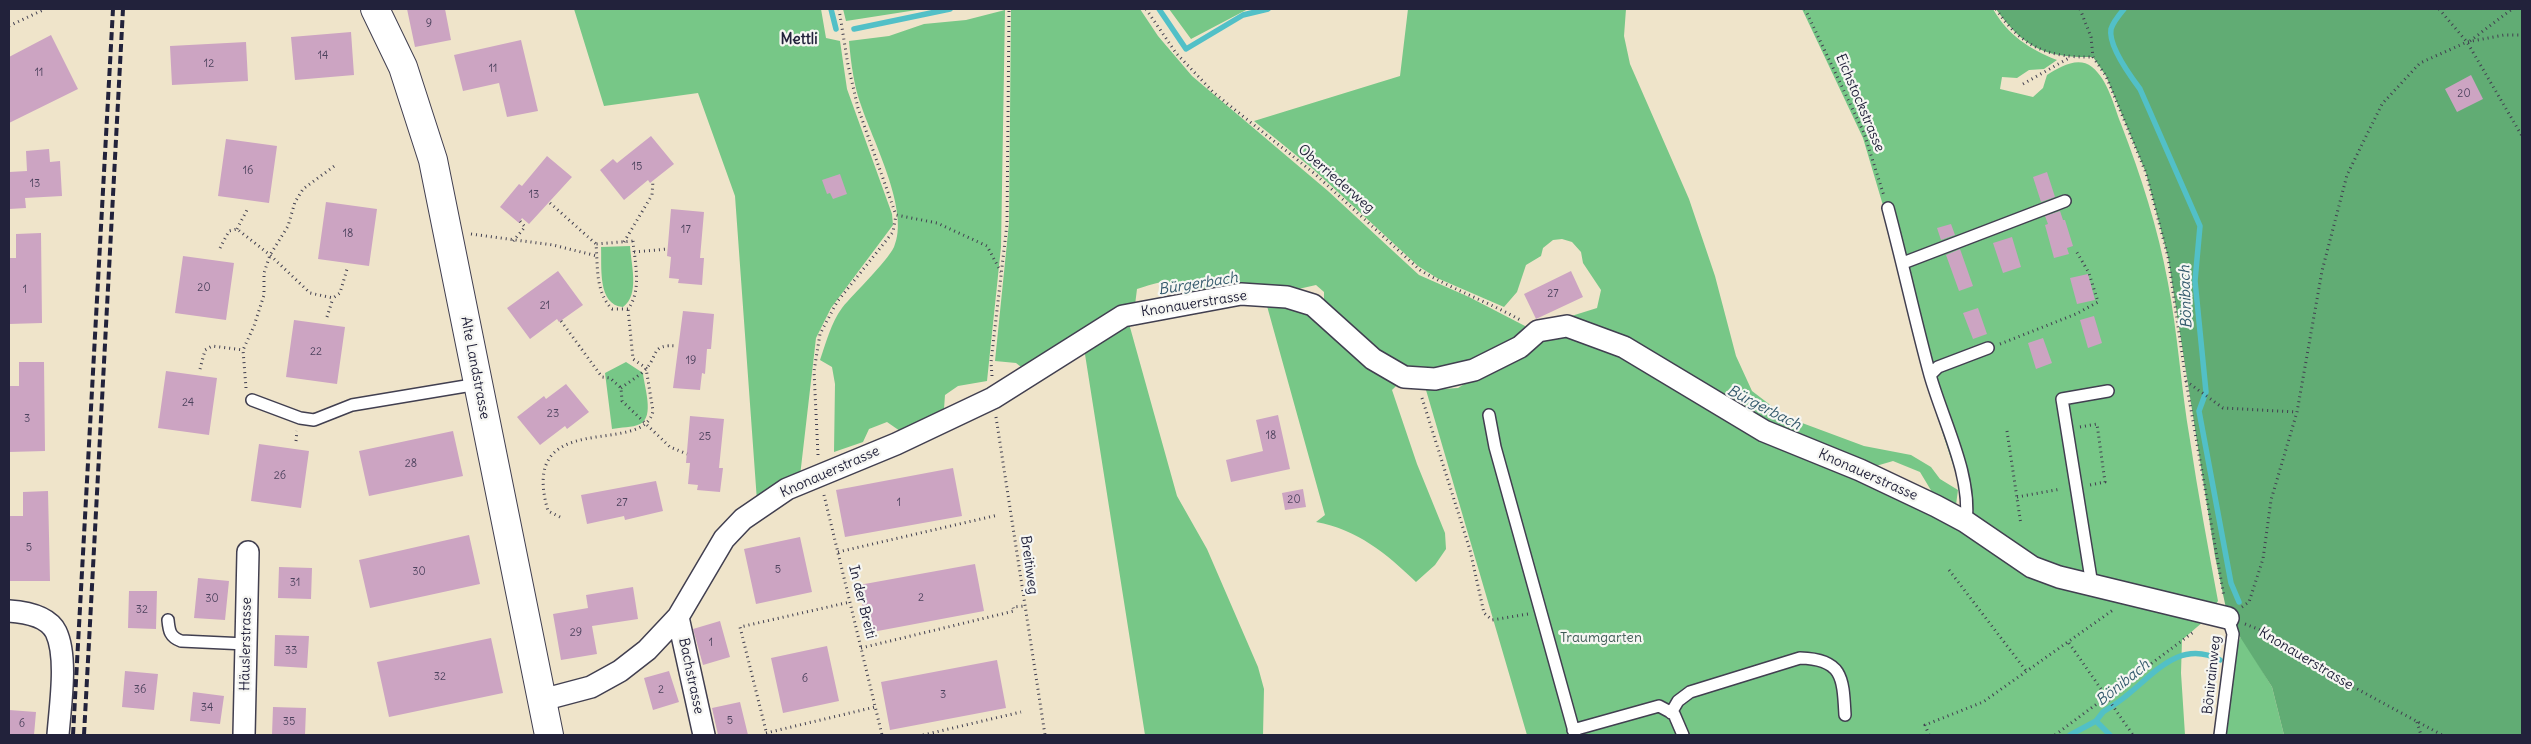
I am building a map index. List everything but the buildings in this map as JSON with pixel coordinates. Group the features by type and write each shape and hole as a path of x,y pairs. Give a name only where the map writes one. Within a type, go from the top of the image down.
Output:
{"main road":[{"name":"Alte Landstrasse","path":"375,9 403,67 425,131 549,735"}],"street":[{"name":"Knonauerstrasse","path":"542,700 591,687 620,671 647,650 678,617 724,539 744,519 787,489 819,474 896,444 993,398 1123,316 1241,294 1288,297 1313,305 1374,359 1404,377 1435,379 1474,370 1520,347 1538,331 1567,326 1624,347 1764,430 1860,470 1936,506 1966,522 2032,566 2059,577 2228,618"},
{"name":"Häuslerstrasse","path":"244,735 248,552"},
{"path":"9,611 25,612 44,620 56,631 62,654 58,735"},
{"name":"Bachstrasse","path":"678,617 704,735"}],"lane":[{"path":"1903,263 2066,201"},
{"path":"1888,208 1930,375 1962,473 1968,505 1966,522"},
{"path":"1930,375 1938,367 1988,348"},
{"path":"252,400 300,418 314,420 352,405 478,384"},
{"path":"2092,585 2062,399 2108,392"},
{"path":"1490,416 1495,447 1574,732 1659,706 1674,714 1683,735"},
{"name":"Bönirainweg","path":"2220,735 2233,634 2228,618"},
{"path":"168,620 170,633 174,638 181,641 246,644"},
{"path":"1671,713 1678,701 1690,692 1800,658 1818,658 1831,664 1839,676 1844,692 1845,715"}],"path":[{"path":"9,26 45,9"},
{"path":"839,9 848,66 858,108 896,215 937,223 987,246 1001,273"},
{"name":"Breitiweg","path":"1009,9 1007,224 992,362 993,398 1044,735"},
{"name":"Oberriederweg","path":"1146,9 1176,53 1214,93 1315,174 1420,270 1440,282 1500,308 1538,331"},
{"name":"Eichstockstrasse","path":"1805,9 1864,134 1888,208"},
{"path":"1996,9 2011,30 2025,42 2051,54 2070,57 2093,57"},
{"path":"2080,9 2091,37 2093,57 2106,76 2146,173 2168,257 2215,556 2228,618 2249,602 2262,559 2272,500 2297,412 2322,271 2347,175 2382,104 2420,63 2467,42 2512,9"},
{"path":"2439,9 2467,42 2522,136"},
{"path":"2467,42 2504,35 2522,36"},
{"path":"2023,84 2070,57"},
{"path":"252,400 246,392 242,350 254,326 264,295 264,273 270,255 288,226 295,202 303,189 337,164"},
{"path":"624,242 654,191 653,181"},
{"path":"550,203 596,244 599,288 605,302 612,309 628,309"},
{"path":"238,229 248,208"},
{"name":"In der Breiti","path":"882,735 819,474 814,371 820,334 837,302 893,232 896,215"},
{"path":"512,241 525,227 520,221"},
{"path":"238,229 270,255 310,293 333,298"},
{"path":"220,248 228,231 238,229"},
{"path":"465,232 512,241 553,246 597,256"},
{"path":"560,517 548,511 542,492 545,466 551,456 563,446 577,441 643,427 648,424 653,411 646,368 633,359 628,309 635,300 634,241 596,244"},
{"path":"634,252 668,249"},
{"path":"1988,348 2076,314 2098,302 2089,273 2075,249"},
{"path":"327,317 333,298 340,293 347,269"},
{"path":"561,321 602,377 610,378 621,388 622,401 670,447 686,454"},
{"path":"621,388 646,368 656,349 664,345 677,346"},
{"path":"200,369 205,350 212,346 242,350"},
{"path":"1419,378 1423,402 1470,550 1484,613 1492,620 1498,620 1542,611"},
{"path":"2186,380 2223,408 2297,412"},
{"path":"2008,431 2021,525"},
{"path":"838,552 998,515"},
{"path":"1949,570 2027,672"},
{"path":"1929,735 1925,725 1984,702 2134,595"},
{"path":"850,602 740,627 767,734 875,707"},
{"path":"861,648 1014,611 1013,607 1024,606"},
{"name":"Knonauerstrasse","path":"2228,618 2263,631 2334,677 2442,735"},
{"path":"2055,735 2196,630"},
{"path":"2069,643 2133,735"},
{"path":"923,735 1021,712"},
{"path":"2417,722 2421,735"}],"green space":[{"path":"574,9 821,9 826,38 840,41 847,89 892,214 893,225 831,308 816,338 800,476 757,501 735,196 698,93 604,106"},
{"path":"843,9 923,9 846,21"},
{"path":"1140,9 1158,36 1192,76 1328,191 1419,275 1469,297 1525,326 1526,333 1487,360 1420,371 1402,367 1381,356 1324,304 1324,292 1316,285 1294,290 1192,293 1179,284 1166,282 1137,289 1135,305 1025,370 1016,363 995,361 1009,223 1011,10"},
{"path":"1169,9 1248,9 1191,39"},
{"path":"1408,9 1626,9 1624,36 1630,64 1689,199 1715,276 1736,356 1752,391 1786,417 1864,446 1911,455 1931,467 1940,479 1958,490 1956,505 1932,492 1920,472 1893,461 1876,466 1802,438 1565,318 1597,308 1601,290 1583,263 1581,252 1572,242 1562,239 1553,240 1543,248 1541,256 1526,265 1517,292 1504,307 1437,278 1418,266 1313,169 1254,121 1400,76"},
{"name":"Traumgarten","path":"1802,9 1993,9 2012,34 2028,46 2057,60 2044,69 2029,70 2017,78 2002,77 2000,89 2033,97 2043,88 2047,75 2063,66 2081,62 2098,72 2106,86 2142,183 2164,263 2193,460 2218,601 2204,621 2182,640 2181,673 2185,735 1527,735 1426,390 1458,388 1541,336 1569,334 1597,340 1964,526 1962,473 1956,474 1925,379 1890,229 1863,138"},
{"path":"1996,9 2522,9 2522,735 2284,735 2272,687 2228,618 2215,556 2168,257 2146,173 2106,76 2093,57 2076,57 2049,53 2037,48 2026,42 2016,33"},
{"path":"1005,10 1001,247 987,381 958,386 945,395 944,409 900,431 887,422 869,429 863,442 834,452 835,384 832,367 820,360 838,314 890,254 898,232 894,197 889,178 857,92 849,41 889,36 924,24 966,20"},
{"path":"630,246 633,287 628,302 623,307 615,305 605,292 601,247"},
{"path":"1267,306 1295,307 1326,324 1403,379 1392,390 1417,464 1445,533 1446,549 1435,565 1416,582 1370,544 1345,530 1316,522 1325,515"},
{"path":"1128,320 1177,496 1207,549 1258,667 1264,689 1263,735 1145,735 1084,348"},
{"path":"626,362 643,373 648,401 647,415 640,424 612,429 605,373"},
{"path":"2241,636 2272,687 2284,735 2222,735 2235,650"}],"waterway":[{"path":"831,9 836,29"},
{"path":"854,29 950,9"},
{"path":"1159,9 1186,49 1243,15 1268,9"},
{"name":"Bönibach","path":"2124,9 2111,29 2116,52 2140,89 2200,226 2195,281 2206,392 2199,411 2231,583 2239,602"},
{"name":"Bönibach","path":"2070,735 2096,721 2103,712 2121,700 2158,669 2180,656 2206,655 2220,660"},
{"path":"2096,721 2110,735"}],"railway":[{"path":"73,735 113,9"},
{"path":"84,735 123,9"}],"district":[{"name":"Mettli","path":"799,40"}],"water label":[{"name":"Bürgerbach","path":"1198,284"},
{"name":"Bürgerbach","path":"1764,408"}]}
